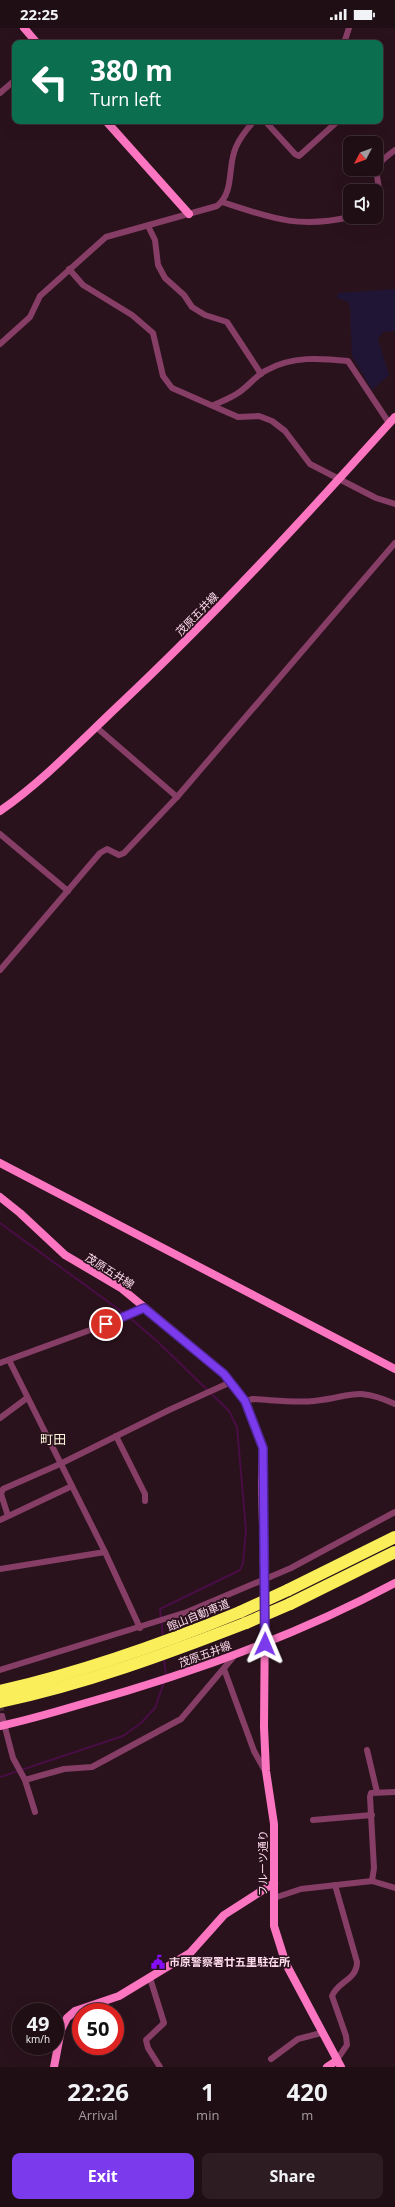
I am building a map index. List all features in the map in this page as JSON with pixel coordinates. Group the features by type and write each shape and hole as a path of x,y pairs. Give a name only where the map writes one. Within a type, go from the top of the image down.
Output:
{"highway":[{"name":"館山自動車道","path":"190,1639 240,1612 395,1537"},
{"name":"館山自動車道","path":"0,1702 61,1687 190,1639 246,1624 395,1552"},
{"name":"館山自動車道","path":"0,1691 147,1654"}],"street":[{"path":"24,28 34,40"},
{"path":"345,40 349,28"},
{"path":"0,93 12,83"},
{"path":"109,124 189,214"},
{"path":"0,344 30,318 40,296 106,237 217,206 222,202 228,191 235,148 252,124"},
{"path":"268,124 295,154 299,156 335,124"},
{"path":"379,184 377,175 378,166 395,150"},
{"path":"222,202 282,221 309,223 343,218"},
{"path":"148,226 155,240 158,265 165,278 184,295 192,307 205,315 227,322 234,330 261,374"},
{"path":"69,269 83,285 132,315 153,333 163,376 172,388 214,405 238,417 259,416 272,421 286,431 305,459 376,498 395,504"},
{"path":"214,405 239,393 261,374 282,362 303,359 348,361 392,420"},
{"name":"茂原五井線","path":"0,811 26,791 96,727 212,614 339,479 392,420"},
{"path":"0,970 100,854 107,849 119,854 124,853 177,798 395,543"},
{"path":"96,727 177,798"},
{"path":"0,834 68,891"},
{"path":"0,1163 395,1369"},
{"name":"茂原五井線","path":"0,1197 20,1213 64,1255 121,1288 222,1372 245,1401 263,1448 262,1483 265,1580 265,1644 153,1685 2,1726"},
{"path":"0,1363 134,1314 144,1308"},
{"path":"9,1360 105,1552 140,1628"},
{"path":"8,1516 1,1494 3,1489 60,1464 230,1382"},
{"path":"245,1401 253,1399 315,1401 361,1393 374,1395 395,1404"},
{"path":"0,1418 27,1398"},
{"path":"116,1436 145,1494 145,1501"},
{"path":"0,1520 72,1486"},
{"path":"0,1670 166,1620 187,1612 265,1580 395,1512"},
{"path":"0,1569 105,1552"},
{"path":"265,1644 293,1632 395,1582"},
{"name":"フルーツ通り","path":"265,1644 266,1771 274,1824 274,1926 279,1947 286,1964 338,2064"},
{"path":"25,1780 64,1769 92,1767 181,1719 235,1655"},
{"path":"224,1669 254,1752 266,1771"},
{"path":"2,1716 2,1726 13,1758 25,1780 34,1812"},
{"path":"367,1750 377,1792"},
{"path":"372,1881 374,1868 371,1793 395,1792"},
{"path":"313,1820 372,1815"},
{"path":"274,1898 301,1889 372,1881 395,1888"},
{"path":"54,2067 61,2030 67,2018 75,2011 120,1996 190,1953 224,1915 274,1883"},
{"path":"327,2067 338,2064 347,2046 346,2036 332,1996 334,1990 357,1970 357,1962 335,1885"},
{"path":"150,1978 164,2023 146,2040 148,2048 160,2067"},
{"path":"271,2059 298,2039 322,2032"}],"shaded area":[{"path":"395,289 395,331 383,332 378,339 389,375 372,390 352,356 350,308 348,302 337,298 338,293"}],"waterway":[{"path":"0,1223 129,1317 158,1342 229,1411 237,1427 246,1530 243,1563 240,1570 160,1609 163,1638"},
{"path":"164,1659 166,1676"},
{"path":"0,1777 123,1736 141,1723 155,1708 164,1682"}],"tunnel":[{"path":"0,1705 2,1716"}],"place":[{"name":"市原警察署廿五里駐在所","path":"158,1962"}],"district":[{"name":"町田","path":"53,1439"}],"route":[{"path":"106,1324 134,1314 144,1308 222,1372 245,1401 263,1448 262,1483 265,1644"}]}
